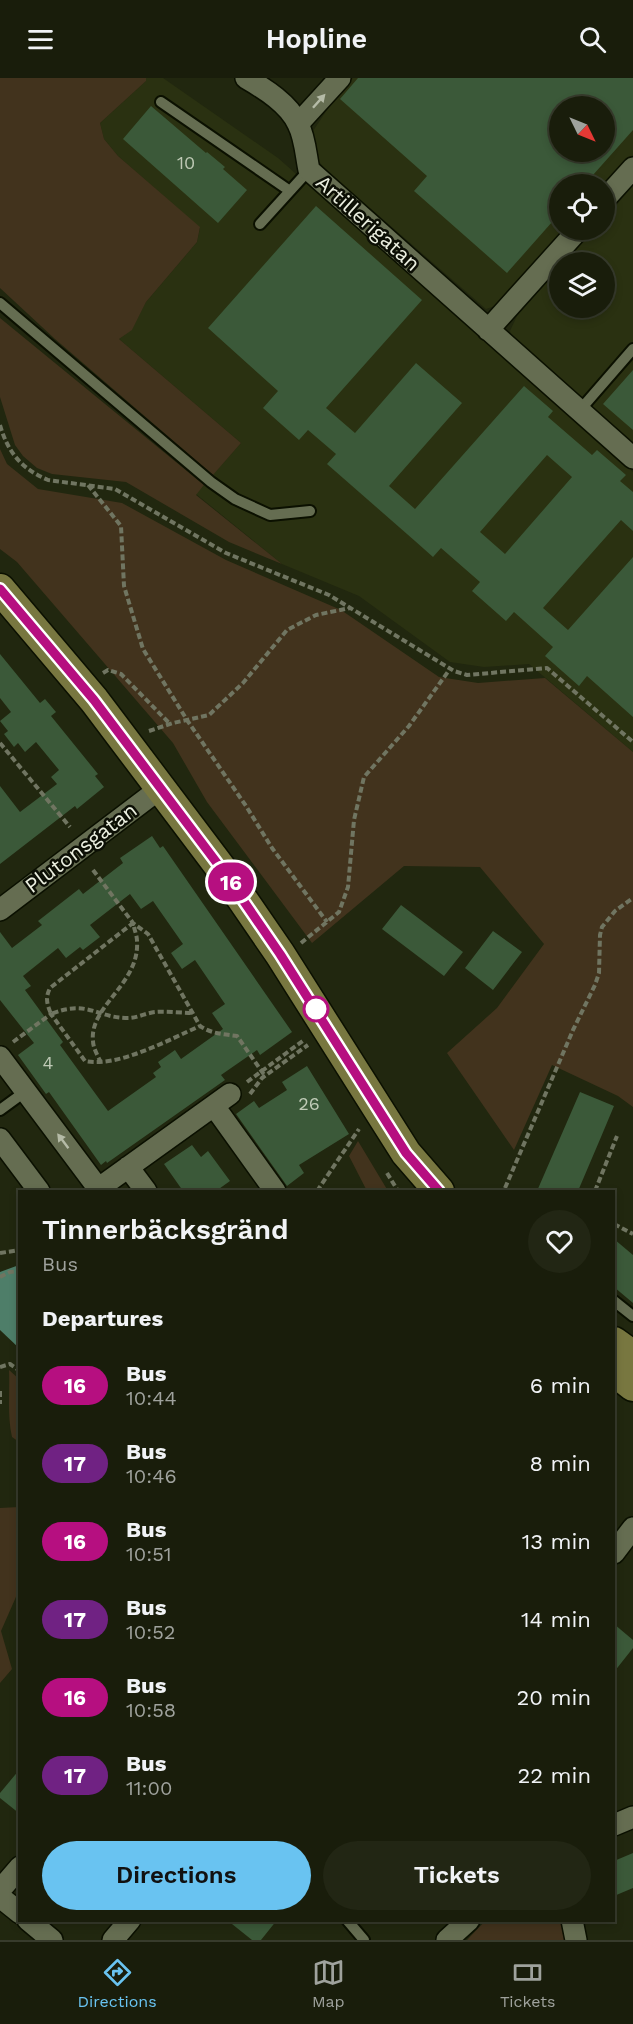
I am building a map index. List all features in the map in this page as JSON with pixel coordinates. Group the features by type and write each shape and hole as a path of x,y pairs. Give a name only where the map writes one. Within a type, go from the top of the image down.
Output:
{"street":[{"path":"298,124 340,78"},
{"name":"Artillerigatan","path":"261,82 298,124 309,170 633,458"},
{"path":"615,188 633,168"},
{"path":"488,330 569,240"},
{"path":"0,589 94,700 162,787 280,954 406,1153 438,1190"},
{"name":"Plutonsgatan","path":"0,910 162,787"},
{"path":"4,1051 26,1091 97,1190 222,1100 274,1190"},
{"path":"0,1139 38,1190"},
{"path":"406,1153 421,1190"},
{"path":"128,1167 145,1190"},
{"path":"615,1343 633,1356"},
{"path":"615,1372 633,1386"},
{"path":"615,1552 633,1528"},
{"path":"615,1825 633,1817"},
{"path":"0,1890 18,1869"},
{"path":"0,1897 18,1911"},
{"path":"30,1922 52,1940"},
{"path":"113,1940 128,1922"},
{"path":"447,1940 467,1922"},
{"path":"572,1922 576,1940"}],"lane":[{"path":"161,102 290,191"},
{"path":"260,224 309,170"},
{"path":"0,303 211,482 235,499 270,514 310,511"},
{"path":"580,410 633,350"},
{"path":"0,1110 26,1091"},
{"path":"615,1302 633,1316"},
{"path":"349,1922 364,1940"}],"path":[{"path":"0,425 5,443 12,454 28,469 48,480 115,489 226,553 329,595 450,669 466,675 547,668 633,742"},
{"path":"88,484 121,526 124,586 143,649 272,848 327,922"},
{"path":"143,733 209,715 243,683 287,630 316,615 350,608"},
{"path":"301,944 339,912 348,887 354,820 364,777 409,726 450,669"},
{"path":"108,670 121,674 170,724"},
{"path":"0,743 70,827"},
{"path":"93,870 133,923 148,934 200,1026 221,1035 237,1036 265,1076"},
{"path":"506,1188 573,1030 595,985 599,972 602,927 615,911 633,898"},
{"path":"101,1063 93,1042 94,1027 101,1012 130,975 137,941 133,923"},
{"path":"133,923 50,988 46,994 46,1004 51,1014 86,1061 101,1063 141,1050 200,1026"},
{"path":"4,1051 51,1014 66,1008 84,1008 130,1018 156,1012 193,1013"},
{"path":"262,1071 305,1040"},
{"path":"318,1190 359,1129"},
{"path":"595,1190 617,1136"},
{"path":"615,1225 633,1234"},
{"path":"0,1253 18,1250"},
{"path":"0,1277 18,1271"},
{"path":"0,1367 10,1364 18,1370"},
{"path":"0,1391 0,1404"}],"shaded area":[{"path":"0,78 146,78 146,81 100,123 104,139 118,156 200,227 197,242 146,302 132,330 119,339 241,443 213,475 55,339 0,288"},
{"path":"146,78 163,78 278,158 633,472 633,752 529,664 484,667 450,662 359,596 282,564 196,494 241,443 119,339 132,329 146,302 197,242 200,228 118,156 104,139 100,123 146,81"},
{"path":"353,78 633,78 633,155 615,176 549,174 549,240 557,240 498,305 486,309 324,168 317,159 312,141 313,131 335,98"},
{"path":"633,186 633,446 512,338 510,331 517,316 549,279 549,318 615,318 615,252 574,252 585,240 615,240 615,207"},
{"path":"0,318 204,485 196,495 282,564 229,542 126,482 52,474 37,468 23,456 15,445 0,397"},
{"path":"0,449 7,464 38,489 122,503 226,560 341,610 439,677 478,683 545,678 633,752 633,1107 618,1096 552,1065 514,1150 447,1053 497,1008 544,944 480,867 404,866 312,943 207,802 173,743 17,562 0,549"},
{"path":"358,1141 387,1190 366,1190 349,1156"},
{"path":"18,1266 18,1347 0,1330 0,1272"},
{"path":"9,1370 18,1378 18,1441 12,1437 9,1412"},
{"path":"18,1507 18,1592 1,1631 12,1669 0,1683 0,1508"},
{"path":"484,1922 563,1922 567,1940 467,1940"}],"building":[{"path":"358,78 633,78 633,130 615,150 615,96 549,96 549,162 605,162 594,174 549,174 549,225 507,273 414,191 427,176 340,99"},
{"path":"151,106 225,167 223,169 247,190 218,223 123,139"},
{"path":"316,206 422,300 326,408 355,433 416,363 462,403 389,486 415,509 524,386 553,411 548,417 592,455 597,450 626,475 620,481 633,492 633,531 621,520 543,608 568,630 633,557 633,717 587,676 579,686 545,656 553,647 514,612 506,621 472,591 480,582 441,548 433,557 327,464 336,454 308,430 299,440 263,408 278,391 208,328","holes":["547,455 572,477 505,554 480,532"]},
{"path":"633,370 633,430 603,404"},
{"path":"0,654 40,703 45,699 56,712 51,716 98,774 95,776 104,787 77,809 75,806 0,864 0,786 20,812 57,784 51,777 59,770 36,742 25,752 18,743 14,747 4,734 8,731 0,721 11,712 0,698"},
{"path":"152,836 160,848 163,846 292,1032 260,1055 257,1050 221,1075 225,1080 101,1165 49,1092 46,1094 18,1055 34,1043 0,1000 0,932 12,948 42,925 38,921 79,889 83,894 123,863 120,858","holes":["130,894 141,909 153,901 183,944 171,953 182,969 195,960 225,1004 212,1013 223,1029 181,1059 175,1050 158,1062 161,1067 153,1073 156,1077 108,1111 60,1045 63,1042 25,990 31,986 23,976 58,948 66,958 80,947 83,950 100,937 90,925"]},
{"path":"401,905 463,952 444,976 382,929"},
{"path":"493,931 522,952 493,990 465,968"},
{"path":"307,1066 349,1134 299,1165 304,1173 287,1186 236,1114 254,1101 259,1108 287,1090 282,1082"},
{"path":"580,1092 614,1106 578,1190 537,1190"},
{"path":"192,1145 201,1157 208,1151 230,1181 217,1190 182,1190 164,1164"},
{"path":"615,1240 633,1255 633,1303 615,1288"},
{"path":"615,1625 633,1640 633,1648 615,1671"},
{"path":"18,1771 18,1812 0,1798 0,1793"},
{"path":"633,1853 633,1888 615,1896 615,1861"},
{"path":"230,1922 275,1922 261,1940 252,1940"}],"bus line":[{"name":"16","path":"0,589 67,666 162,787 280,954 406,1153 438,1190"}]}
